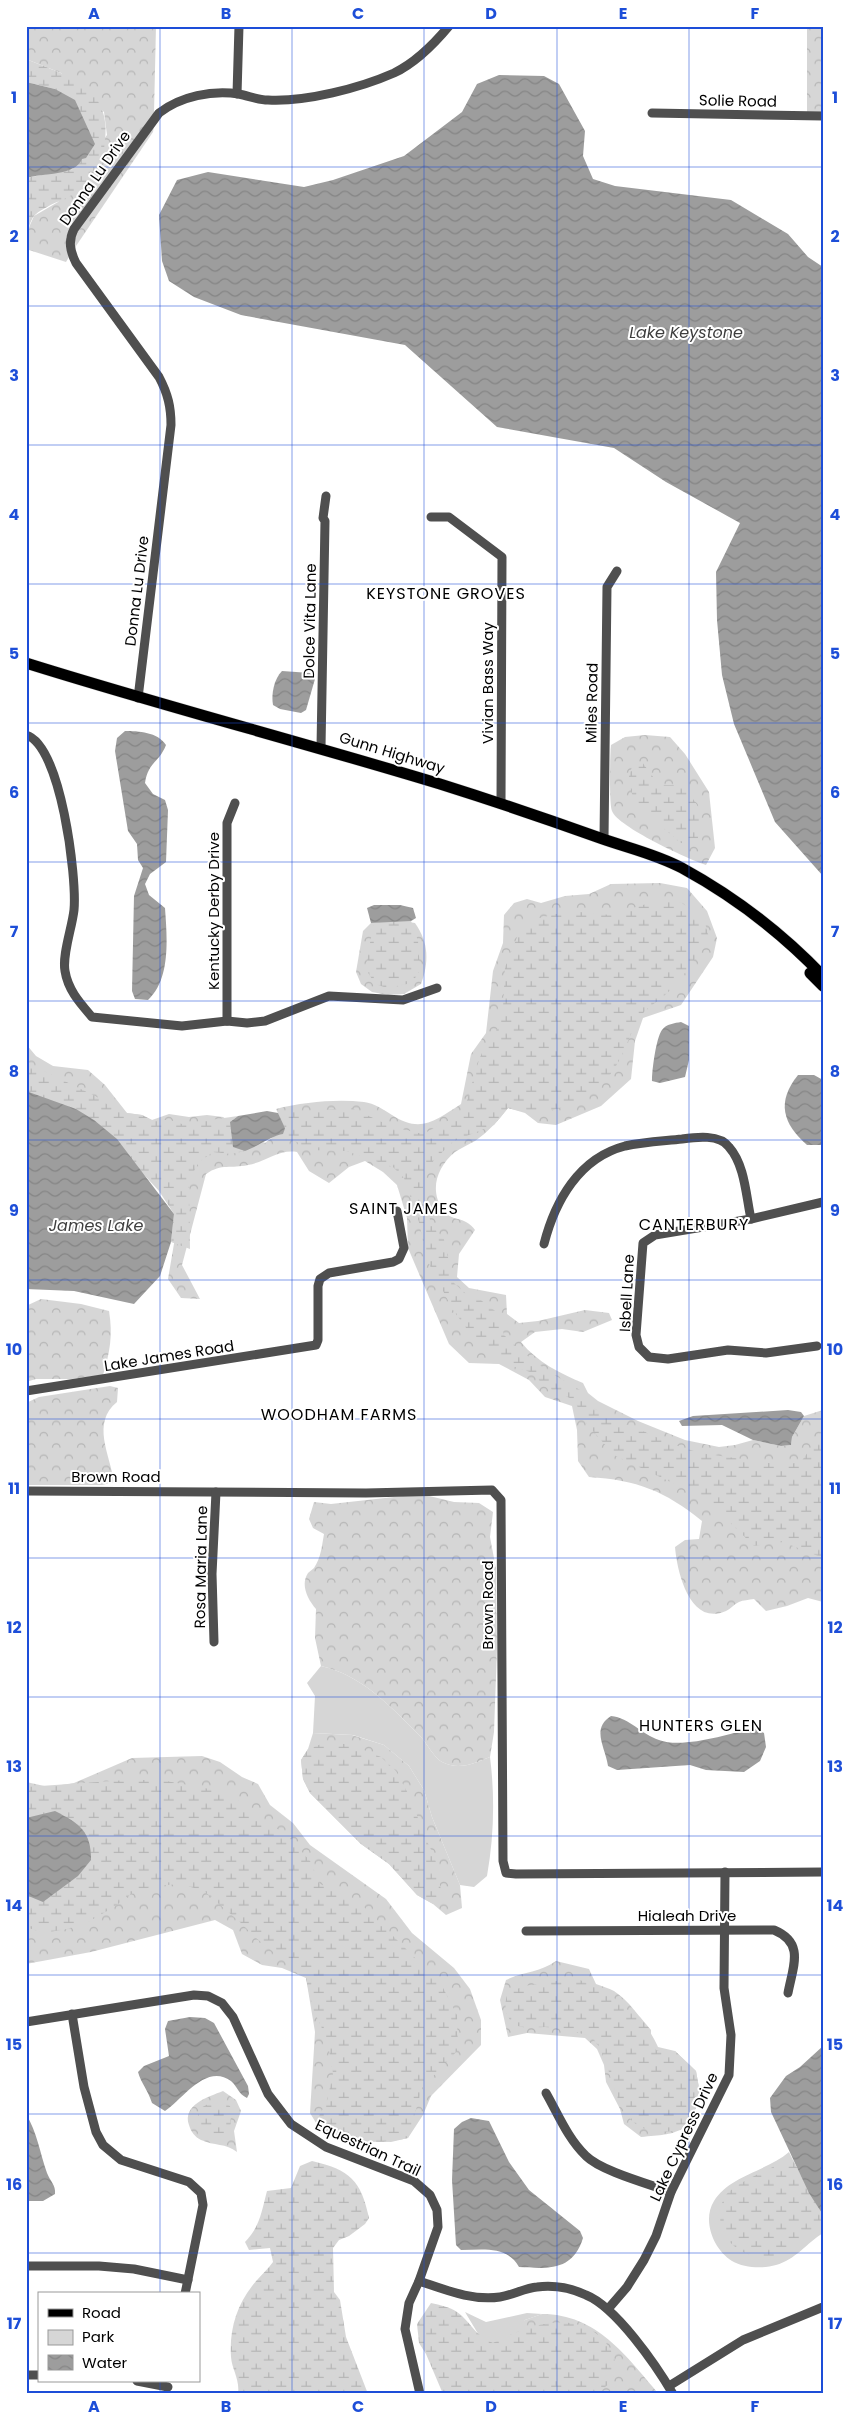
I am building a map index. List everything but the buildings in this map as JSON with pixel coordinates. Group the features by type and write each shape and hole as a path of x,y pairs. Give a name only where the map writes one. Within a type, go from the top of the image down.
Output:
{"main road":[{"name":"Gunn Highway","path":"26,663 138,698 322,747 500,803 653,855 680,867 737,902 782,936 823,976"},
{"name":"Gunn Highway","path":"737,902 823,986"}],"street":[{"path":"237,94 240,26"},
{"name":"Donna Lu Drive","path":"138,698 171,425 171,408 168,394 159,377 76,263 71,253 70,238 74,229 159,113 169,105 211,93 237,94 266,100 302,100 354,86 394,73 419,57 449,26"},
{"name":"Solie Road","path":"652,113 823,116"},
{"name":"Dolce Vita Lane","path":"322,747 326,521 323,518 326,496"},
{"name":"Vivian Bass Way","path":"432,517 449,517 502,557 500,803"},
{"name":"Miles Road","path":"604,839 607,586 617,571"},
{"path":"26,735 35,738 42,748 54,778 66,823 73,876 74,909 65,970 72,992 92,1017 182,1026 227,1021 247,1023 265,1021 329,996 402,1000 437,988"},
{"name":"Kentucky Derby Drive","path":"227,1021 228,823 235,803"},
{"path":"544,1244 551,1218 562,1196 577,1176 596,1160 626,1146 688,1138 707,1137 728,1145 738,1162 751,1219"},
{"name":"Isbell Lane","path":"817,1346 766,1353 728,1350 668,1359 649,1357 639,1347 636,1335 644,1243 655,1235 751,1219 823,1202"},
{"name":"Lake James Road","path":"26,1391 316,1345 318,1340 318,1286 320,1279 329,1272 393,1262 399,1259 404,1248 397,1212"},
{"name":"Brown Road","path":"26,1491 366,1493 492,1490 501,1500 503,1862 506,1873 823,1872"},
{"name":"Rosa Maria Lane","path":"214,1642 212,1574 216,1492"},
{"name":"Lake Cypress Drive","path":"608,2309 627,2286 644,2260 656,2236 671,2192 729,2075 731,2035 724,1988 725,1872"},
{"name":"Hialeah Drive","path":"526,1931 774,1930 788,1936 795,1950 788,1993"},
{"name":"Equestrian Trail","path":"26,2022 194,1994 208,1996 222,2003 233,2017 268,2094 291,2124 326,2147 414,2181 430,2195 437,2210 438,2227 409,2303 405,2329 420,2394"},
{"path":"72,2014 84,2087 96,2132 103,2145 121,2160 189,2182 201,2193 203,2205 185,2292"},
{"path":"546,2094 574,2142 587,2157 600,2165 671,2192"},
{"path":"26,2266 99,2266 134,2269 188,2280"},
{"path":"419,2281 449,2292 477,2298 501,2297 536,2287 561,2287 587,2295 608,2309 641,2347 671,2390 743,2340 823,2307"},
{"path":"143,2382 167,2387"}],"green space":[{"path":"26,26 156,26 154,113 71,227 66,238 69,257 66,262 26,249 26,234 34,216 58,202 107,135 104,112 61,73 26,59"},
{"path":"807,26 823,26 823,112 807,112"},
{"path":"26,59 60,72 87,88 97,99 103,112 106,128 102,161 97,175 79,191 38,212 34,216 26,234 26,178 73,169 55,89 26,82"},
{"path":"154,126 153,132 74,249 74,238 77,231"},
{"path":"645,735 670,737 685,754 709,792 715,848 706,865 640,834 617,818 612,811 610,790 611,745 625,737"},
{"path":"642,762 659,785 680,785 697,805 700,812 701,825 696,844 681,843 635,804 628,780 633,763"},
{"path":"660,883 687,888 707,911 717,938 713,957 681,1005 643,1018 635,1041 631,1079 601,1106 556,1125 538,1123 525,1113 508,1108 484,1134 455,1152 449,1158 437,1179 436,1195 446,1213 451,1217 463,1220 475,1230 459,1254 457,1277 469,1288 506,1295 507,1314 519,1323 538,1321 585,1310 609,1313 612,1320 583,1332 562,1329 535,1332 521,1342 534,1356 550,1367 583,1383 588,1393 598,1401 638,1421 685,1440 719,1447 753,1440 781,1446 791,1445 792,1437 804,1416 823,1410 823,1602 808,1598 766,1611 754,1599 741,1601 726,1611 714,1614 703,1611 695,1604 683,1582 675,1547 685,1540 699,1539 702,1521 675,1502 650,1489 622,1481 589,1477 578,1461 577,1430 572,1406 545,1397 529,1380 499,1364 469,1363 449,1344 408,1248 407,1218 397,1185 383,1172 365,1161 349,1167 329,1183 309,1171 297,1152 284,1152 248,1165 222,1167 206,1174 182,1265 200,1299 181,1298 168,1279 177,1226 178,1206 114,1128 26,1081 26,1044 36,1056 53,1066 88,1070 105,1085 127,1113 142,1115 152,1120 169,1114 189,1117 207,1115 223,1117 265,1143 285,1128 276,1109 309,1103 331,1101 364,1102 375,1105 402,1121 412,1124 428,1123 461,1104 471,1054 486,1033 493,971 503,943 504,915 514,903 527,899 541,903 565,896 589,894 611,884"},
{"path":"656,901 682,903 704,919 709,938 694,961 671,989 644,1012 616,1066 607,1079 595,1090 583,1099 554,1110 539,1112 508,1108 494,1125 454,1141 435,1159 424,1173 423,1189 431,1224 444,1240 454,1283 465,1293 482,1301 499,1314 504,1335 521,1351 549,1372 580,1390 592,1407 605,1415 672,1444 700,1453 783,1465 801,1462 823,1430 823,1558 783,1542 754,1546 706,1499 614,1455 586,1423 574,1400 544,1386 533,1373 512,1366 475,1340 453,1310 427,1260 419,1222 404,1178 393,1167 346,1151 307,1150 297,1142 282,1138 285,1128 278,1113 351,1108 393,1127 423,1134 451,1119 465,1107 479,1060 487,1041 497,1030 503,1009 505,967 518,935 531,920 569,911 610,915"},
{"path":"396,920 415,923 420,930 426,953 421,984 404,994 388,995 372,992 361,984 356,972 363,931 371,923"},
{"path":"396,920 411,921 418,941 420,970 412,983 387,988 375,984 367,971 367,956 374,925"},
{"path":"26,1062 99,1098 111,1107 127,1113 142,1115 152,1120 170,1120 182,1124 238,1116 230,1122 233,1147 245,1151 231,1154 213,1152 199,1162 189,1180 190,1249 171,1242 174,1214 159,1191 137,1167 26,1091"},
{"path":"41,1299 81,1304 109,1311 110,1343 103,1375 72,1379 36,1379 26,1382 26,1306"},
{"path":"110,1386 118,1388 117,1402 109,1410 105,1419 104,1439 114,1482 102,1485 26,1485 26,1403 39,1397"},
{"path":"421,1494 454,1502 479,1503 493,1512 490,1537 496,1569 497,1649 494,1732 490,1757 479,1762 461,1766 448,1765 439,1760 420,1736 387,1703 363,1684 336,1670 321,1666 315,1638 316,1609 308,1597 305,1587 308,1573 314,1568 318,1560 324,1534 313,1528 309,1519 314,1502 331,1504"},
{"path":"321,1666 336,1670 350,1677 375,1693 420,1736 442,1762 448,1765 461,1766 473,1764 490,1757 493,1787 491,1846 487,1876 474,1887 460,1885 432,1817 424,1790 409,1766 384,1745 353,1735 313,1733 315,1696 307,1683"},
{"path":"313,1733 352,1735 384,1745 409,1766 424,1790 432,1817 460,1885 462,1908 446,1915 433,1904 417,1895 389,1864 361,1844 310,1793 303,1779 301,1760 308,1749"},
{"path":"327,1742 352,1745 381,1757 396,1771 413,1803 422,1831 435,1858 442,1896 433,1904 417,1895 389,1864 361,1844 310,1793 303,1779 301,1760 308,1749"},
{"path":"202,1756 220,1762 242,1777 258,1784 270,1805 293,1823 310,1845 386,1899 412,1933 454,1968 470,1989 481,2020 481,2045 431,2096 423,2115 408,2138 391,2142 356,2141 336,2137 321,2131 310,2113 315,2032 306,1978 282,1968 262,1965 242,1954 233,1930 215,1920 91,1952 26,1964 26,1782 49,1787 74,1783 132,1758"},
{"path":"127,1780 161,1780 231,1793 252,1814 286,1834 310,1861 320,1884 357,1900 441,1984 457,2015 458,2050 422,2088 408,2138 375,2142 342,2138 321,2131 318,2118 327,2101 333,2073 327,2039 312,2007 306,1978 256,1938 204,1891 181,1884 153,1886 131,1894 114,1907 88,1922 67,1929 43,1933 26,1927 26,1787"},
{"path":"556,1961 589,1969 596,1984 614,1991 633,2009 645,2024 658,2047 675,2051 696,2071 701,2099 684,2126 672,2133 641,2137 624,2124 620,2109 606,2082 604,2065 597,2049 585,2038 527,2033 508,2037 500,2000 506,1980 544,1968"},
{"path":"576,1978 611,1995 623,2007 640,2017 651,2030 651,2043 657,2051 675,2051 696,2071 701,2099 681,2130 664,2132 650,2130 639,2126 630,2119 623,2110 601,2051 590,2037 555,2028 521,2027 510,2020 506,2012 506,1997 508,1993 524,1986"},
{"path":"223,2091 236,2100 241,2111 234,2131 237,2152 229,2147 201,2140 194,2134 189,2125 189,2112 193,2107 204,2099"},
{"path":"222,2101 230,2106 231,2120 228,2132 222,2139 202,2134 196,2129 199,2109"},
{"path":"789,2152 809,2193 823,2215 823,2233 783,2263 765,2267 754,2267 732,2261 719,2249 711,2234 709,2217 714,2201 729,2185 780,2159"},
{"path":"793,2160 815,2202 823,2224 779,2255 753,2256 742,2251 732,2244 725,2235 721,2224 720,2212 724,2198 734,2187 744,2181"},
{"path":"312,2161 336,2168 345,2173 357,2186 366,2205 369,2218 365,2224 349,2236 339,2240 333,2248 334,2292 340,2300 346,2337 368,2394 238,2394 238,2384 231,2357 233,2325 245,2296 273,2262 270,2248 249,2250 245,2242 257,2224 267,2191 291,2188 300,2166"},
{"path":"431,2303 448,2307 457,2312 481,2336 493,2343 522,2330 543,2324 565,2323 588,2328 599,2336 613,2355 615,2366 613,2377 606,2386 593,2394 443,2394 426,2354 419,2343 417,2324"},
{"path":"465,2312 486,2322 527,2313 542,2314 525,2320 504,2377"},
{"path":"542,2314 561,2316 579,2321 594,2329 609,2340 635,2365 659,2394 505,2394 511,2340 525,2320"}],"water":[{"name":"Lake Keystone","path":"499,75 544,76 559,84 585,131 583,156 593,179 615,186 731,200 788,234 808,257 823,267 823,876 775,822 734,724 722,675 717,620 716,572 740,523 666,482 614,448 497,427 405,345 241,315 194,297 169,281 162,261 159,215 177,180 208,172 304,187 333,180 404,156 462,112 477,84"},
{"path":"26,82 55,89 75,100 95,144 86,158 82,159 73,168 58,173 26,178"},
{"path":"282,671 310,673 315,679 306,710 301,713 280,709 273,705 274,687"},
{"path":"125,731 153,735 166,745 160,756 151,766 145,783 153,794 165,800 168,810 166,862 150,874 145,884 149,895 165,908 167,944 161,981 148,1000 135,999 132,991 134,896 143,868 138,860 137,844 128,831 115,751 117,738"},
{"path":"374,905 400,905 413,908 416,918 411,921 371,923 367,908"},
{"path":"681,1022 689,1026 689,1060 685,1077 660,1083 652,1081 655,1054 660,1034 666,1026"},
{"path":"798,1075 814,1075 823,1080 823,1145 807,1145 792,1129 788,1121 785,1103 791,1085"},
{"name":"James Lake","path":"26,1091 76,1109 94,1120 117,1139 174,1214 171,1242 160,1276 134,1304 74,1291 26,1289"},
{"path":"267,1111 278,1113 285,1128 283,1134 245,1151 233,1147 230,1122 238,1116"},
{"path":"788,1410 801,1412 804,1416 792,1437 791,1445 781,1446 753,1440 722,1425 682,1426 679,1421 693,1416"},
{"path":"611,1716 624,1720 659,1740 680,1743 706,1740 754,1728 764,1733 766,1747 760,1761 744,1772 706,1770 690,1765 617,1770 608,1766 600,1732 605,1721"},
{"path":"55,1811 71,1820 86,1835 89,1842 91,1860 78,1876 43,1902 26,1895 26,1818"},
{"path":"190,2017 205,2018 214,2023 248,2086 249,2094 247,2098 231,2081 213,2076 195,2085 165,2111 152,2103 138,2072 144,2066 169,2056 165,2029 168,2021"},
{"path":"823,2046 823,2215 809,2193 771,2112 770,2098 786,2076 800,2067"},
{"path":"26,2114 36,2135 47,2173 55,2188 55,2194 43,2201 26,2201"},
{"path":"471,2118 489,2121 509,2162 529,2190 580,2231 583,2238 579,2249 566,2262 558,2266 540,2268 519,2267 508,2255 501,2252 493,2250 461,2250 456,2245 452,2180 454,2129 462,2122"}],"district":[{"name":"KEYSTONE GROVES","path":"446,593"},
{"name":"SAINT JAMES","path":"404,1208"},
{"name":"CANTERBURY","path":"694,1224"},
{"name":"WOODHAM FARMS","path":"339,1414"},
{"name":"HUNTERS GLEN","path":"701,1725"}]}
